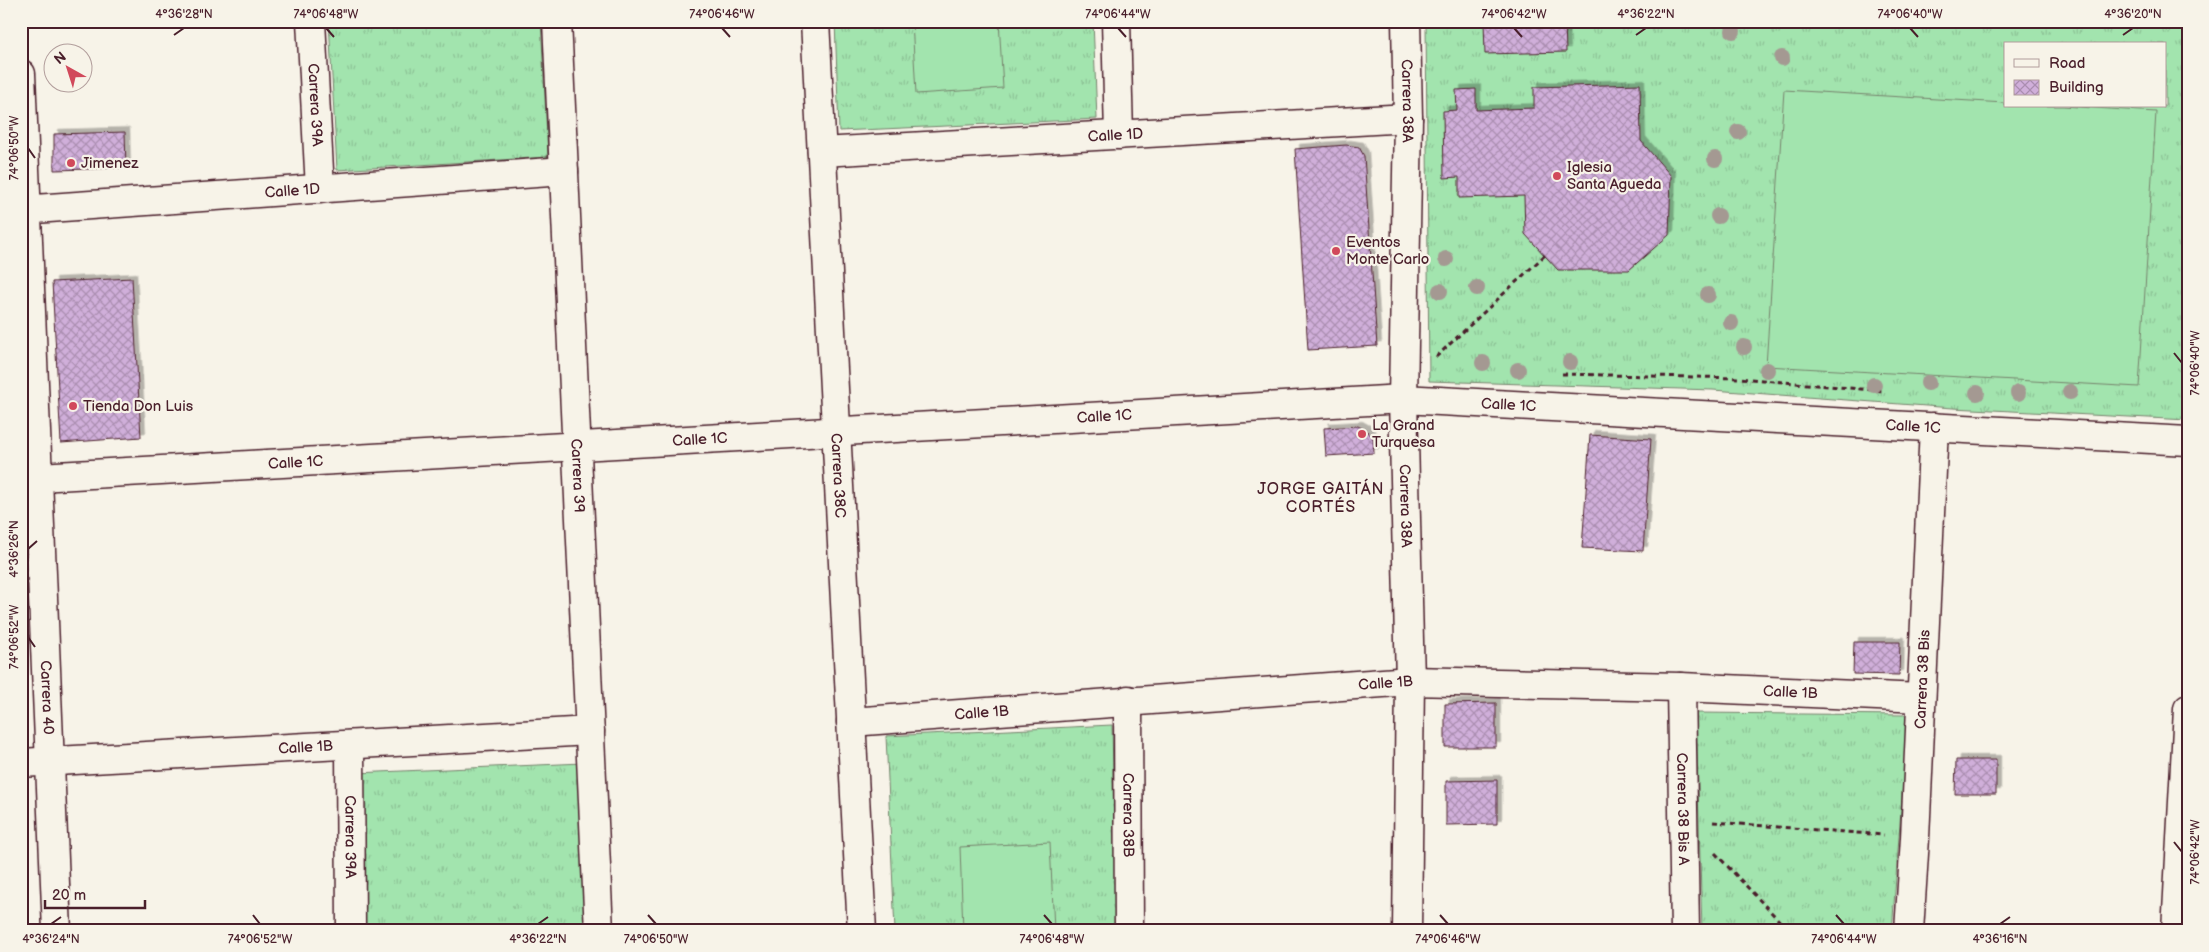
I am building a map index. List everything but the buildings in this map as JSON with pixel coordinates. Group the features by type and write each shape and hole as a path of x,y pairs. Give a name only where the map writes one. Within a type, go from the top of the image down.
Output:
{"street":[{"name":"Carrera 39A","path":"311,21 320,189"},
{"name":"Carrera 39","path":"557,21 599,931"},
{"name":"Carrera 38C","path":"815,21 862,931"},
{"path":"1116,21 1119,134"},
{"name":"Carrera 38A","path":"1406,21 1408,118 1404,399 1410,681 1407,931"},
{"name":"Carrera 40","path":"21,74 30,477 50,761 58,931"},
{"name":"Calle 1D","path":"822,152 1408,118"},
{"name":"Calle 1D","path":"24,210 564,171"},
{"name":"Calle 1C","path":"30,477 1404,399 2188,441"},
{"name":"Carrera 38 Bis","path":"1909,931 1934,428"},
{"name":"Calle 1B","path":"851,722 1128,700 1410,681 1681,688 1921,698"},
{"name":"Carrera 38 Bis A","path":"1681,688 1685,931"},
{"name":"Carrera 38B","path":"1128,700 1128,931"},
{"path":"2176,931 2188,721"},
{"name":"Calle 1B","path":"21,763 590,731"},
{"name":"Carrera 39A","path":"350,745 351,931"}],"path":[{"path":"1434,358 1545,255"},
{"path":"1560,374 1740,378 1885,391"},
{"path":"1683,819 1915,838"},
{"path":"1683,819 1789,931"}],"green space":[{"path":"329,21 541,21 548,157 337,170"},
{"path":"835,21 1093,21 1097,119 839,131"},
{"path":"912,21 999,21 1003,88 916,94"},
{"path":"1426,21 2188,21 2188,420 1953,408 1713,390 1429,381"},
{"path":"1784,90 2004,103 2004,108 2094,108 2156,112 2139,387 1766,366"},
{"path":"1696,713 1908,715 1892,931 1702,931"},
{"path":"1112,725 1116,931 895,931 886,736"},
{"path":"583,763 589,931 363,931 357,773"},
{"path":"1050,842 1054,931 963,931 960,847"}],"place":[{"name":"Jimenez","path":"71,163"},
{"name":"Iglesia Santa Agueda","path":"1557,176"},
{"name":"Eventos Monte Carlo","path":"1336,251"},
{"name":"Tienda Don Luis","path":"73,406"},
{"name":"La Grand Turquesa","path":"1362,434"}],"district":[{"name":"JORGE GAITÁN CORTÉS","path":"1321,497"}]}
